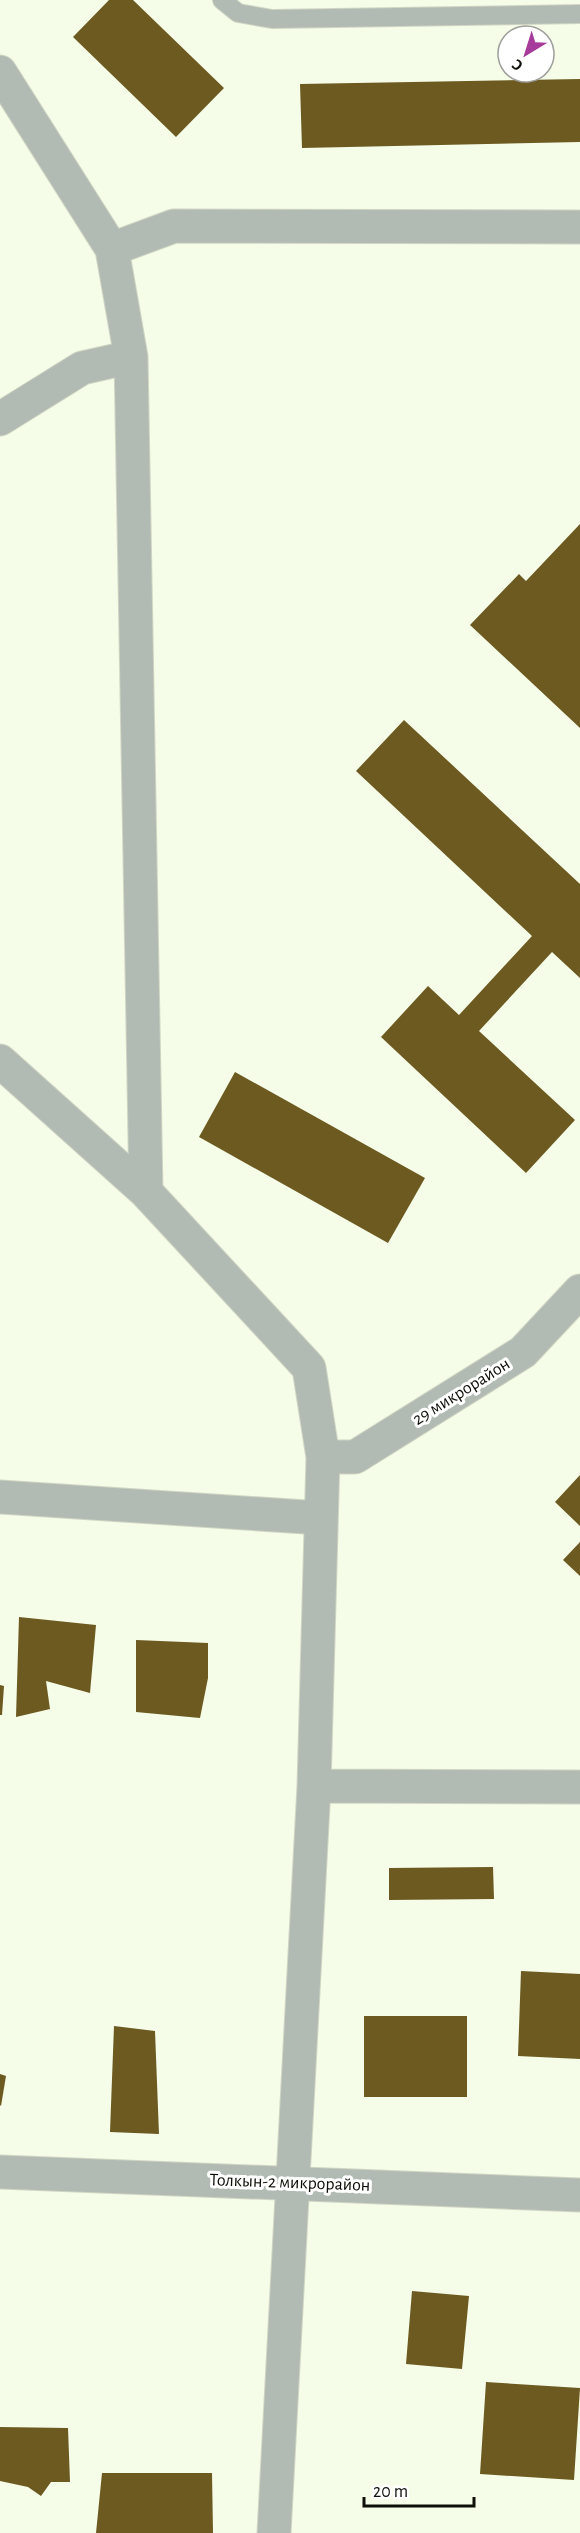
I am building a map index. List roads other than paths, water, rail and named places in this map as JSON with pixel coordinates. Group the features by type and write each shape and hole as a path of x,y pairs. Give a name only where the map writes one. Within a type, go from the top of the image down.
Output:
{"street":[{"path":"0,72 112,249 131,357 146,1192"},
{"path":"112,249 174,225 580,227"},
{"path":"0,419 82,368 131,357"},
{"path":"0,1061 146,1192 309,1368 323,1457 314,1786 274,2533"},
{"name":"29 микрорайон","path":"323,1457 355,1457 523,1352 580,1291"},
{"path":"0,1497 321,1518"},
{"path":"314,1786 580,1787"},
{"name":"Толкын-2 микрорайон","path":"0,2172 580,2195"}],"lane":[{"path":"222,0 238,13 272,19 468,8 580,14"}]}
